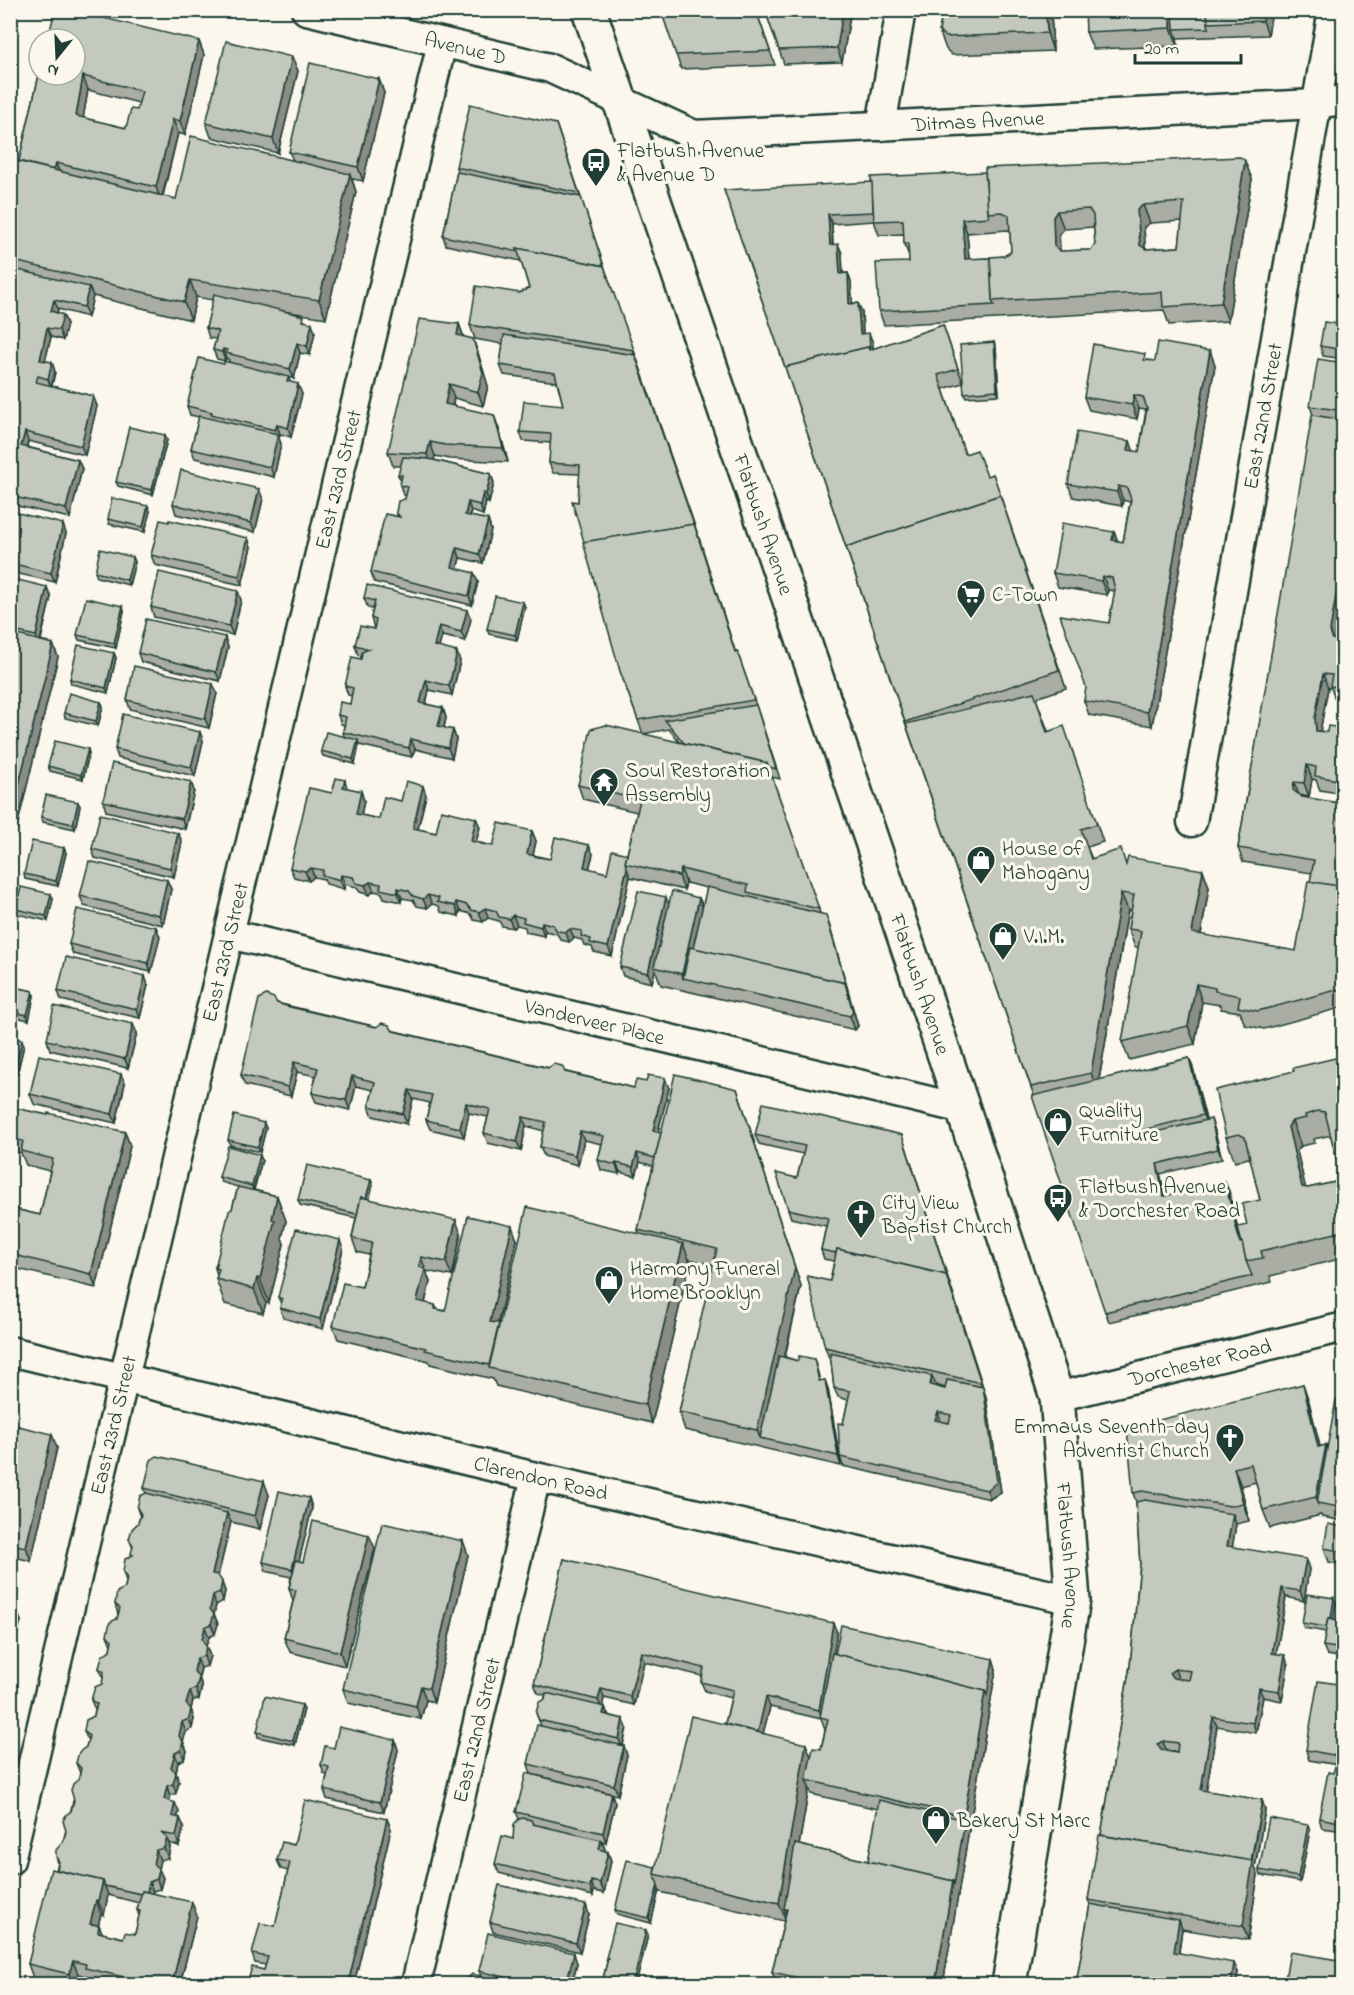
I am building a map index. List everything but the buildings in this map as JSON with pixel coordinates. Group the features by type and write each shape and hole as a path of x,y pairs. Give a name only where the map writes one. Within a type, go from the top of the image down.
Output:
{"main road":[{"name":"Flatbush Avenue","path":"589,10 963,1109 1057,1397 1073,1600 1009,1984"}],"street":[{"name":"Avenue D","path":"306,10 550,68 620,101"},
{"path":"881,126 901,10"},
{"name":"East 22nd Street","path":"1192,822 1333,10"},
{"name":"East 23rd Street","path":"10,1860 442,43"},
{"name":"Ditmas Avenue","path":"620,101 694,135 1316,104 1344,100"},
{"name":"Vanderveer Place","path":"229,934 963,1109"},
{"name":"Dorchester Road","path":"1057,1397 1344,1327"},
{"name":"Clarendon Road","path":"10,1351 536,1477 1073,1600"},
{"name":"East 22nd Street","path":"416,1984 536,1477"}],"place":[{"name":"Flatbush Avenue & Avenue D","path":"596,188"},
{"name":"C-Town","path":"971,620"},
{"name":"Soul Restoration Assembly","path":"604,808"},
{"name":"House of Mahogany","path":"981,886"},
{"name":"V.I.M.","path":"1003,962"},
{"name":"Quality Furniture","path":"1058,1148"},
{"name":"Flatbush Avenue & Dorchester Road","path":"1058,1224"},
{"name":"City View Baptist Church","path":"861,1240"},
{"name":"Harmony Funeral Home Brooklyn","path":"609,1306"},
{"name":"Emmaus Seventh-day Adventist Church","path":"1230,1464"},
{"name":"Bakery St Marc","path":"936,1846"}]}
